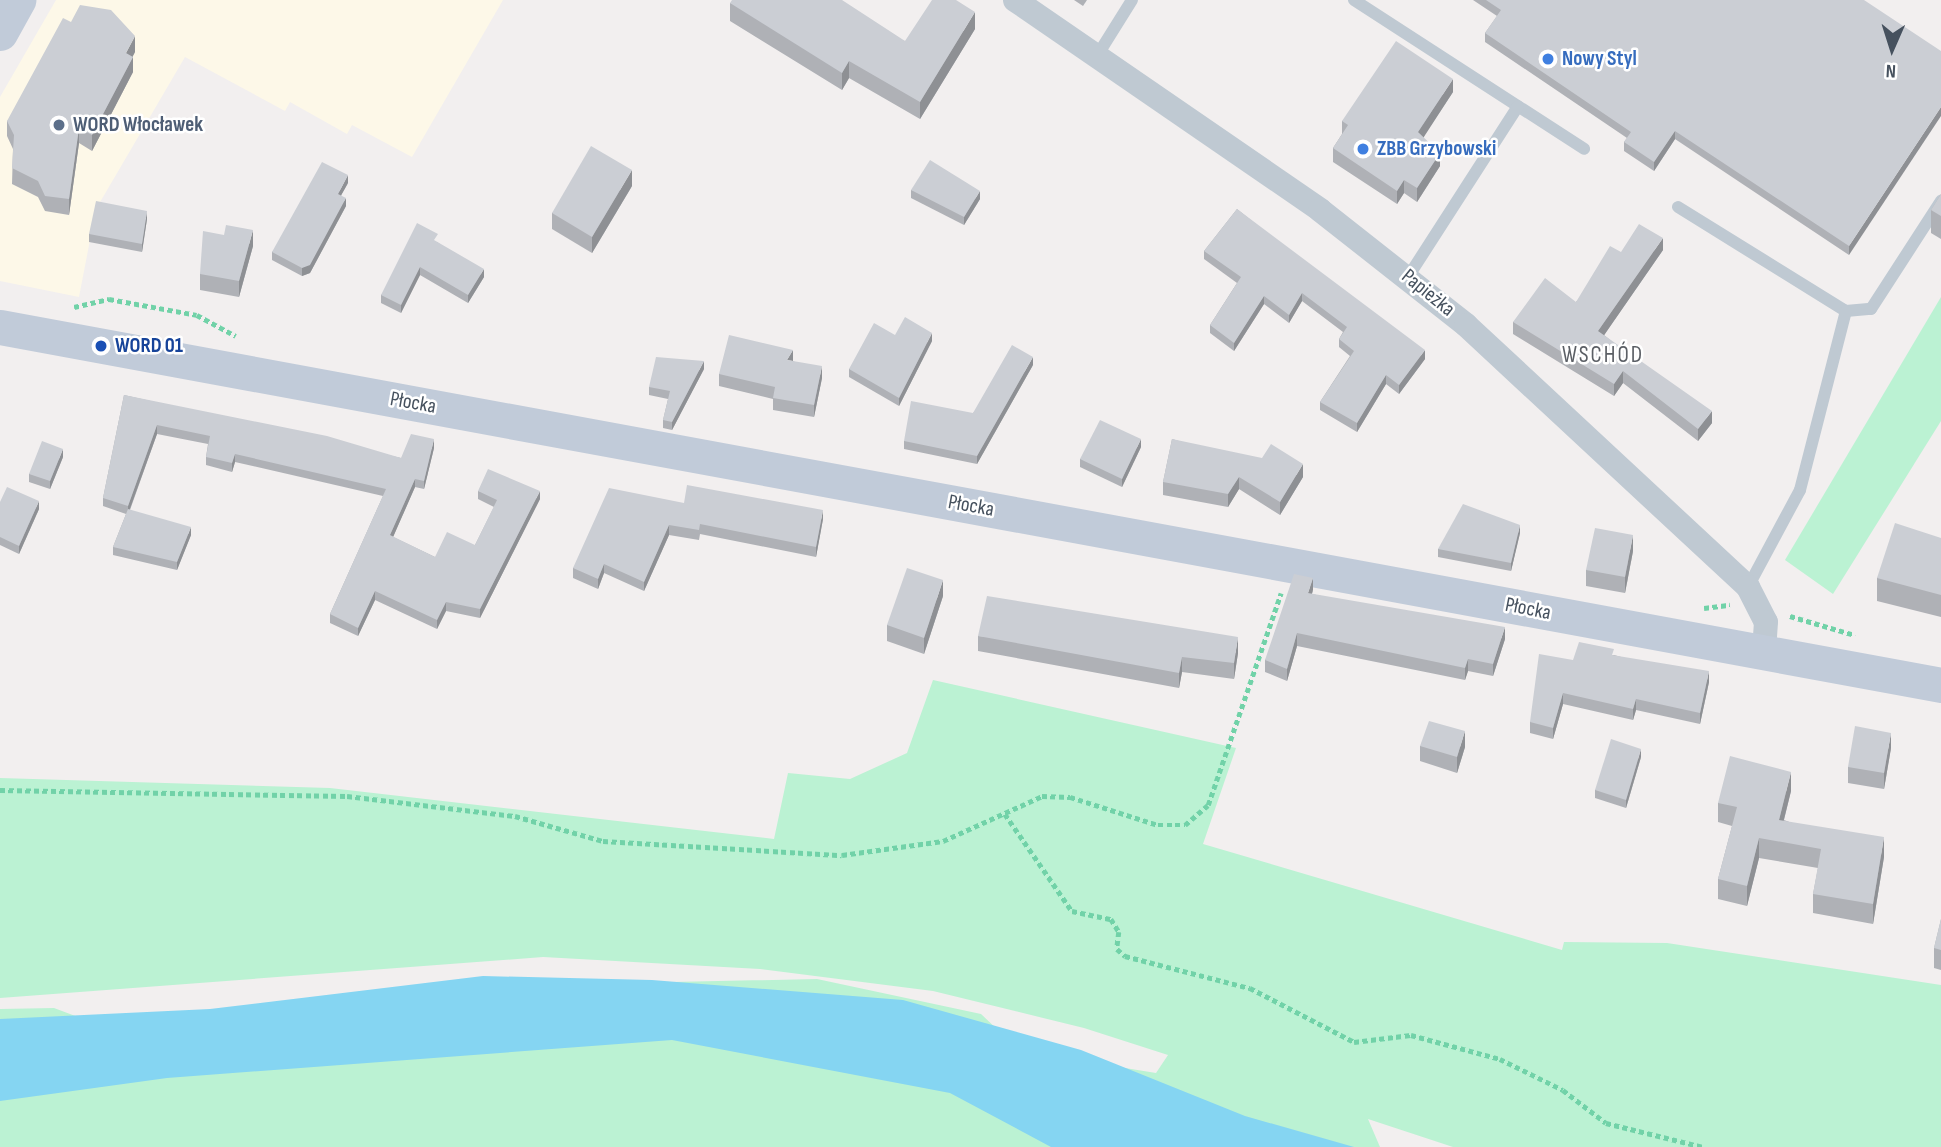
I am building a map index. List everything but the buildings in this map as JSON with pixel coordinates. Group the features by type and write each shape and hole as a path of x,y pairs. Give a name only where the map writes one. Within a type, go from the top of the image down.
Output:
{"street":[{"path":"0,33 18,0"},
{"name":"Papieżka","path":"1014,0 1408,277 1748,587 1766,622 1764,654"},
{"name":"Płocka","path":"0,327 1941,685"}],"lane":[{"path":"1097,57 1132,0"},
{"path":"1354,0 1584,149"},
{"path":"1408,277 1518,106"},
{"path":"1678,207 1846,311 1871,309 1941,201"},
{"path":"1748,587 1800,490 1846,311"}],"path":[{"path":"0,790 347,796 515,816 603,841 842,855 909,851 1055,796 1158,825 1185,825 1202,814 1280,593 1285,564"},
{"path":"1005,814 1072,911 1111,919 1119,932 1117,949 1125,956 1250,988 1354,1042 1411,1035 1500,1059 1563,1090 1606,1123 1703,1147"}],"shaded area":[{"path":"56,0 503,0 412,157 352,125 347,134 290,102 285,111 185,57 96,209 79,297 0,281 0,97"}],"green space":[{"path":"1941,297 1941,421 1833,594 1785,560"},
{"path":"933,680 1236,748 1203,844 1562,950 1564,942 1667,943 1941,985 1941,1147 1453,1147 1368,1119 1380,1147 0,1147 0,1009 54,1008 102,1026 580,984 817,979 981,1014 1020,1051 1156,1073 1168,1055 1084,1028 933,991 760,969 543,957 0,998 0,778 330,788 774,839 788,773 850,779 907,753"}],"water":[{"path":"483,976 652,980 903,1000 1081,1050 1245,1116 1354,1147 1051,1147 950,1093 672,1040 167,1078 0,1101 0,1019 210,1009"}],"place":[{"name":"Nowy Styl","path":"1548,59"},
{"name":"WORD Włocławek","path":"59,125"},
{"name":"ZBB Grzybowski","path":"1363,149"},
{"name":"WORD 01","path":"101,346"}],"district":[{"name":"WSCHÓD","path":"1603,355"}]}
